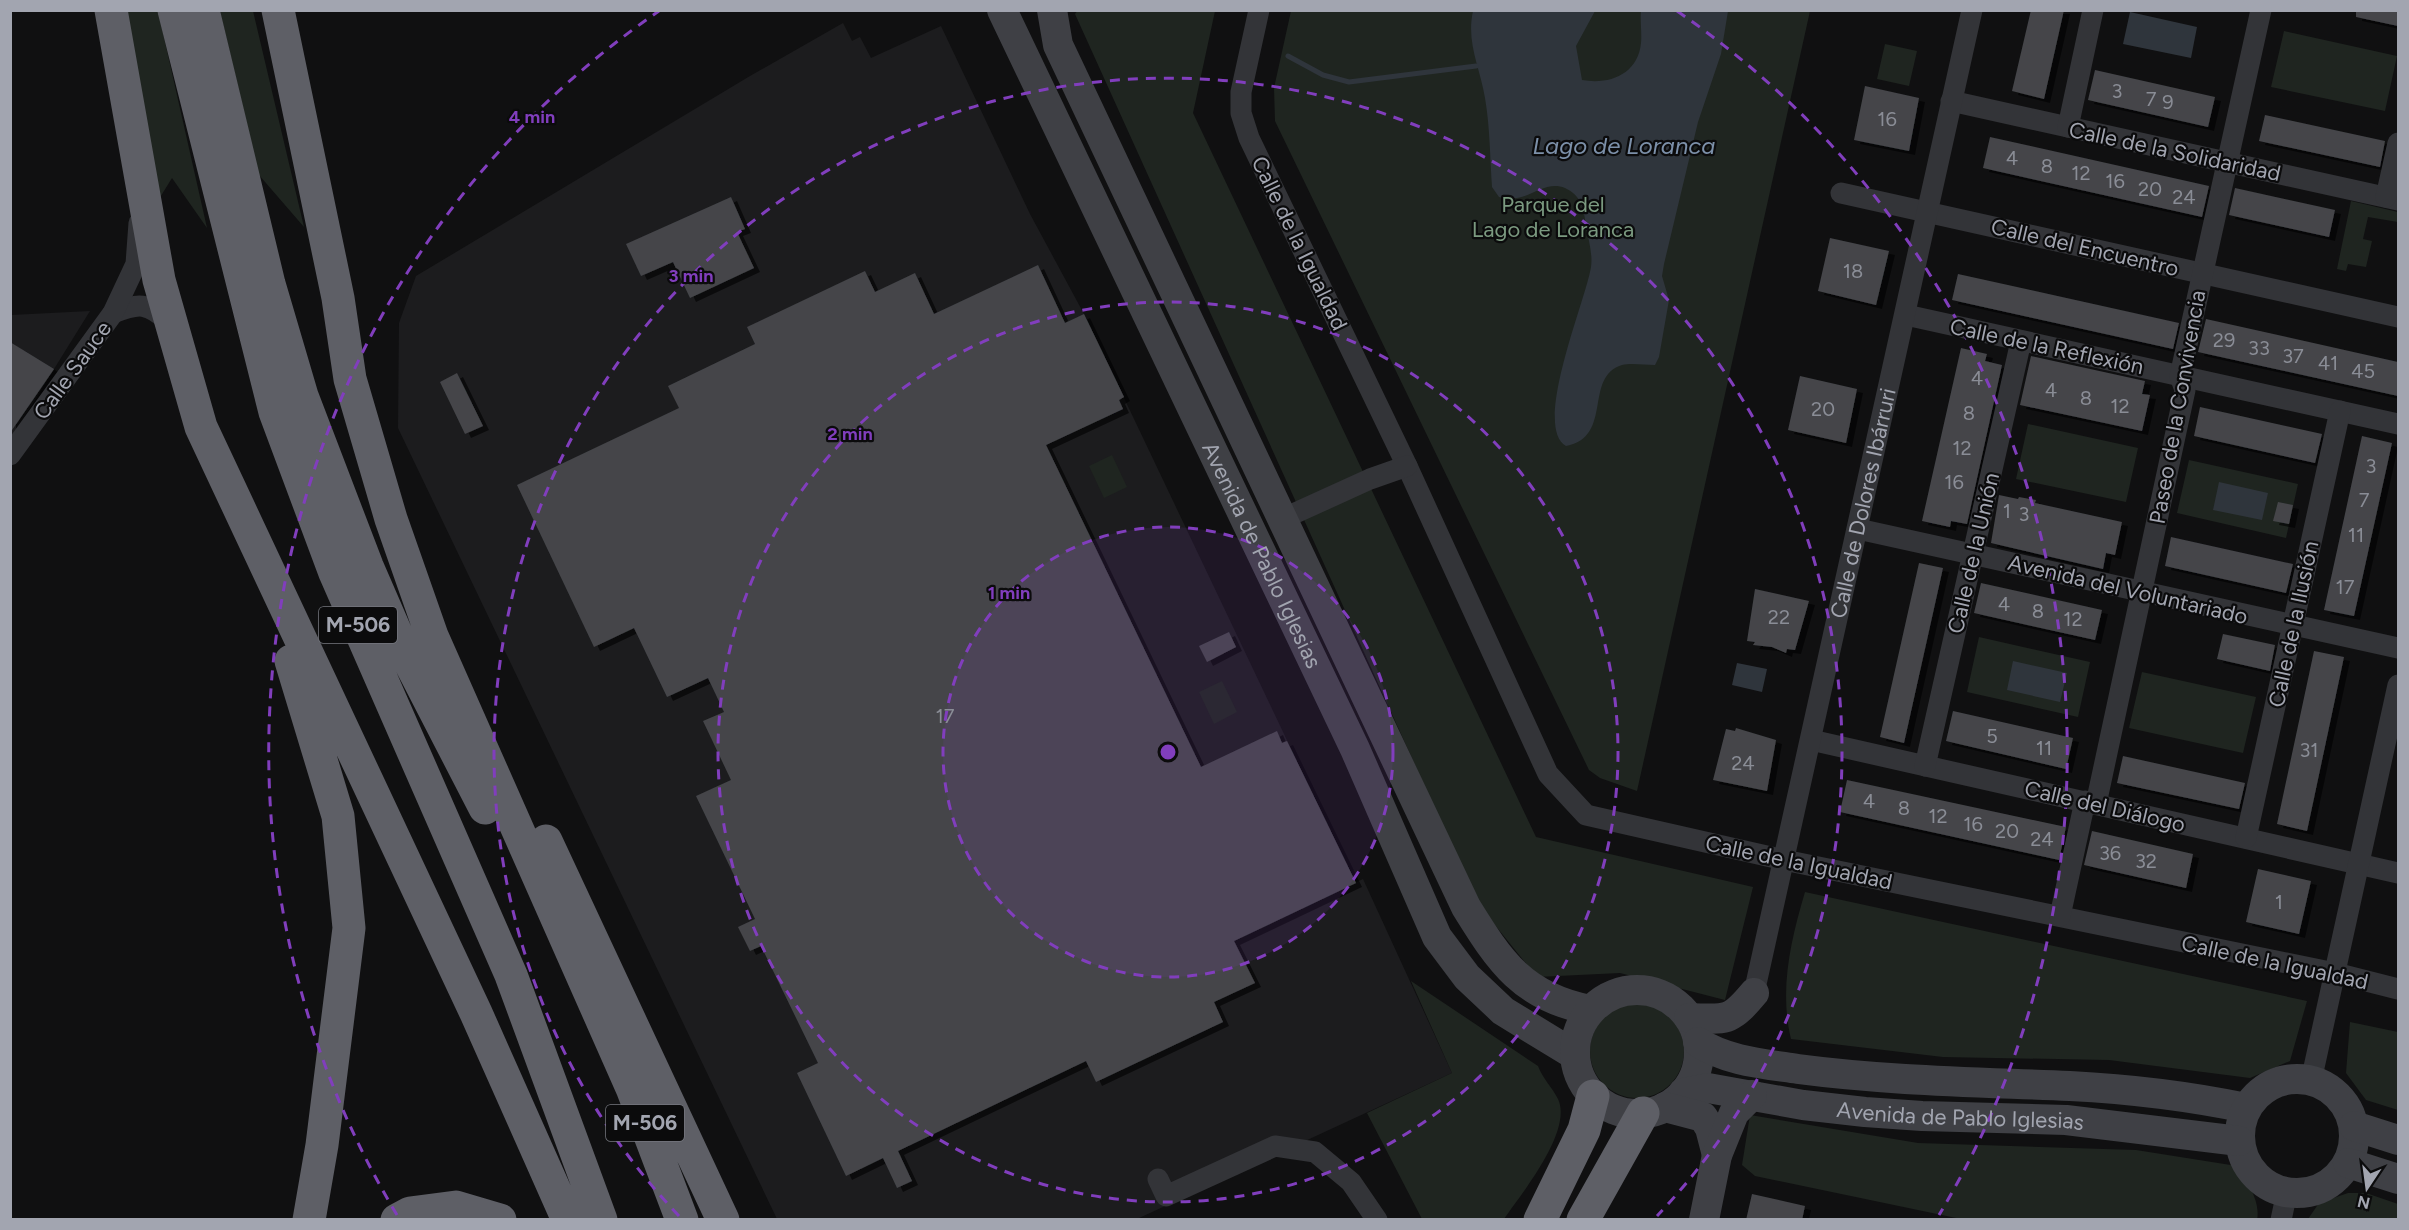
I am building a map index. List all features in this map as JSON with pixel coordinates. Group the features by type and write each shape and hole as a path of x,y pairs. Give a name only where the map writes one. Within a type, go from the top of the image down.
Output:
{"highway":[{"path":"111,10 133,123 159,280 169,322 201,426 250,537 471,1002 568,1220"},
{"name":"M-506","path":"174,10 275,412 335,573 511,975 601,1220"},
{"name":"M-506","path":"203,10 268,284 302,396 367,566 403,649 604,1028 632,1088 682,1220"},
{"path":"278,12 338,298 350,379 391,519 432,636 604,1028"},
{"path":"338,298 384,456 487,715 719,1214"},
{"path":"250,537 338,816 349,928 322,1145 309,1220"},
{"path":"1540,1220 1584,1130 1593,1096"},
{"path":"1582,1220 1664,1105"},
{"path":"397,1220 410,1213 456,1207 500,1220"}],"main road":[{"name":"Avenida de Pablo Iglesias","path":"1002,10 1355,749 1437,937 1467,977 1503,1011 1575,1055"},
{"name":"Avenida de Pablo Iglesias","path":"1052,10 1058,45 1466,907 1496,955 1527,984 1561,1005 1590,1011"},
{"path":"1664,1105 1694,1076 1699,1058 1694,1030 1669,999 1639,990 1618,993 1602,1000 1590,1011 1576,1038 1575,1055 1578,1072 1593,1096 1625,1113 1664,1105 1703,1117 1710,1128 1718,1155"},
{"path":"1694,1030 1737,1013 1754,993"},
{"name":"Calle de Dolores Ibárruri","path":"1754,993 1745,1035 1748,1049 1755,1062"},
{"name":"Avenida de Pablo Iglesias","path":"1694,1030 1713,1052 1755,1062 1854,1076 2157,1093 2246,1108"},
{"path":"2306,1079 2311,1081 2331,1089 2344,1102 2354,1126 2355,1139 2348,1163 2325,1186 2306,1192 2284,1206 2249,1167 2240,1141 2241,1124 2246,1108 2260,1091 2277,1081 2306,1079"},
{"name":"Avenida de Pablo Iglesias","path":"1664,1105 1708,1088 1803,1105 1865,1112 2066,1120 2240,1141"},
{"path":"1704,1220 1718,1155 1734,1113 1752,1095"},
{"path":"2354,1126 2398,1140"},
{"path":"2348,1163 2398,1179"}],"street":[{"name":"Calle de la Igualdad","path":"1259,10 1241,93 1240,113 1254,148 1407,466 1548,774 1586,815 1784,860 2335,973 2398,989"},
{"name":"Calle de Dolores Ibárruri","path":"1754,993 1972,10"},
{"path":"2068,127 2093,10"},
{"name":"Paseo de la Convivencia","path":"2060,916 2142,591 2185,390 2180,376 2260,10"},
{"name":"Calle de la Solidaridad","path":"1951,101 2392,199"},
{"name":"Calle Sauce","path":"10,455 113,313 136,264 139,219 133,123"},
{"path":"2392,199 2398,143"},
{"name":"Calle del Encuentro","path":"1841,193 2398,317"},
{"path":"113,313 137,304 156,309 169,322"},
{"name":"Calle de la Reflexión","path":"1906,315 2398,424"},
{"name":"Calle de la Unión","path":"1925,766 2021,340"},
{"name":"Calle de la Ilusión","path":"2246,838 2340,411"},
{"path":"1282,519 1370,479 1407,466"},
{"name":"Avenida del Voluntariado","path":"1858,529 2398,648"},
{"path":"2311,1081 2398,685"},
{"name":"Calle del Diálogo","path":"1811,740 2398,873"},
{"path":"1158,1179 1166,1196 1275,1146 1315,1152 1352,1182 1377,1220"}],"shaded area":[{"path":"843,23 852,41 860,37 871,58 941,26 1030,214 1084,314 1355,883 1363,879 1452,1073 1137,1219 777,1219 398,428 399,323 416,276 750,76"},
{"path":"90,311 54,369 11,439 11,315"}],"green space":[{"path":"1078,10 1215,11 1193,113 1536,837 1753,887 1725,1000 1620,973 1537,977 1478,904 1075,14"},
{"path":"122,11 158,11 207,228 172,178 159,199"},
{"path":"220,11 253,11 304,227 259,175"},
{"name":"Parque del Lago de Loranca","path":"1291,11 1810,11 1637,791 1600,778 1589,770 1275,121 1274,88"},
{"path":"2284,31 2397,56 2385,111 2271,87"},
{"path":"1885,44 1917,51 1909,86 1877,79"},
{"path":"2351,201 2398,212 2398,222 2368,217 2363,239 2372,241 2366,267 2348,264 2346,271 2337,269"},
{"path":"2028,424 2138,448 2126,502 2016,479"},
{"path":"1112,455 1127,487 1104,498 1089,466"},
{"path":"2189,460 2298,484 2286,538 2177,513"},
{"path":"1979,637 2090,662 2078,717 1967,692"},
{"path":"2142,672 2256,697 2243,753 2129,728"},
{"path":"1222,681 1237,712 1214,724 1199,692"},
{"path":"1805,892 2307,1001 2290,1061 2250,1078 2109,1060 1943,1057 1791,1039 1786,983 1791,946"},
{"path":"1411,981 1538,1066 1558,1099 1561,1112 1552,1144 1533,1178 1504,1219 1422,1219 1367,1113 1452,1073"},
{"path":"1637,1004 1655,1008 1670,1018 1680,1033 1684,1051 1680,1069 1670,1084 1655,1094 1637,1098 1619,1094 1604,1084 1594,1069 1590,1051 1594,1033 1604,1018 1619,1008"},
{"path":"2350,1022 2398,1032 2398,1110 2366,1100 2346,1073"},
{"path":"1750,1115 1918,1143 2136,1150 2237,1166 2255,1198 2257,1220 1961,1219 1755,1176 1742,1165"},
{"path":"2348,1193 2366,1193 2398,1204 2398,1219 2308,1219 2319,1203"}],"water":[{"name":"Lago de Loranca","path":"1473,11 1595,11 1576,46 1582,80 1603,81 1628,70 1639,54 1641,11 1728,11 1721,54 1698,122 1664,264 1662,276 1669,300 1659,357 1655,365 1626,364 1610,372 1604,381 1595,420 1590,431 1581,440 1566,446 1557,434 1555,415 1564,362 1591,267 1591,251 1584,214 1581,203 1565,188 1549,187 1509,199 1499,197 1492,187 1487,109 1472,44"},
{"path":"2130,12 2197,27 2191,58 2123,44"},
{"path":"2219,482 2268,493 2262,520 2213,510"},
{"path":"2013,661 2067,673 2060,702 2007,690"},
{"path":"1737,663 1767,669 1762,692 1732,685"}],"building":[{"path":"2031,10 2064,10 2044,99 2012,91"},
{"path":"2356,10 2398,10 2398,26 2356,17"},
{"path":"2095,70 2215,97 2208,127 2088,100"},
{"path":"1865,86 1919,98 1909,151 1854,140"},
{"path":"2265,115 2385,141 2380,167 2259,141"},
{"path":"1990,137 2209,186 2202,217 1983,168"},
{"path":"2235,188 2335,210 2329,237 2229,215"},
{"path":"731,197 745,229 737,232 754,268 690,298 673,262 641,276 626,244"},
{"path":"1830,238 1889,251 1876,305 1818,291"},
{"path":"1038,265 1065,323 1084,314 1124,397 1119,400 1123,409 1046,445 1201,767 1277,731 1282,743 1287,741 1356,883 1234,941 1255,983 1214,1002 1223,1022 1096,1082 1086,1061 898,1151 912,1181 897,1188 883,1158 846,1176 797,1073 818,1063 761,946 750,951 738,927 755,919 696,796 731,780 703,721 724,712 708,678 667,697 634,628 594,647 517,485 679,408 668,386 755,344 747,327 865,271 875,292 915,273 934,314"},
{"path":"1958,274 2179,323 2173,349 1952,300"},
{"path":"2206,319 2398,362 2398,396 2198,352"},
{"path":"10,342 54,369 10,433"},
{"path":"1961,348 1987,354 1985,361 2002,365 1967,524 1951,521 1950,527 1922,521"},
{"path":"2031,356 2145,381 2142,394 2150,395 2142,431 2020,405"},
{"path":"457,373 483,426 465,434 440,382"},
{"path":"1800,376 1857,389 1846,443 1788,430"},
{"path":"2200,407 2322,434 2315,463 2194,436"},
{"path":"2362,436 2392,443 2354,616 2324,610"},
{"path":"1999,495 2036,500 2035,503 2122,522 2115,555 2106,553 2103,569 1991,543"},
{"path":"2278,502 2293,505 2289,524 2273,521"},
{"path":"2171,537 2293,564 2286,593 2165,566"},
{"path":"1919,563 1943,568 1904,743 1880,737"},
{"path":"1981,583 2102,610 2095,640 1974,613"},
{"path":"1755,589 1809,601 1795,650 1787,649 1786,653 1772,647 1753,645 1755,642 1747,641"},
{"path":"1229,632 1236,647 1207,662 1199,646"},
{"path":"2223,634 2275,645 2270,671 2217,659"},
{"path":"2314,651 2344,657 2307,831 2277,824"},
{"path":"1953,711 2073,738 2066,769 1946,741"},
{"path":"1736,728 1776,740 1767,791 1713,780 1726,729 1735,731"},
{"path":"2123,756 2245,783 2239,809 2117,783"},
{"path":"1847,780 2066,827 2059,860 1840,812"},
{"path":"2092,831 2193,854 2186,888 2084,865"},
{"path":"2258,869 2311,881 2299,934 2246,922"},
{"path":"1752,1194 1805,1206 1802,1220 1746,1220"}],"waterway":[{"path":"1288,56 1323,75 1349,82 1476,66"}]}
